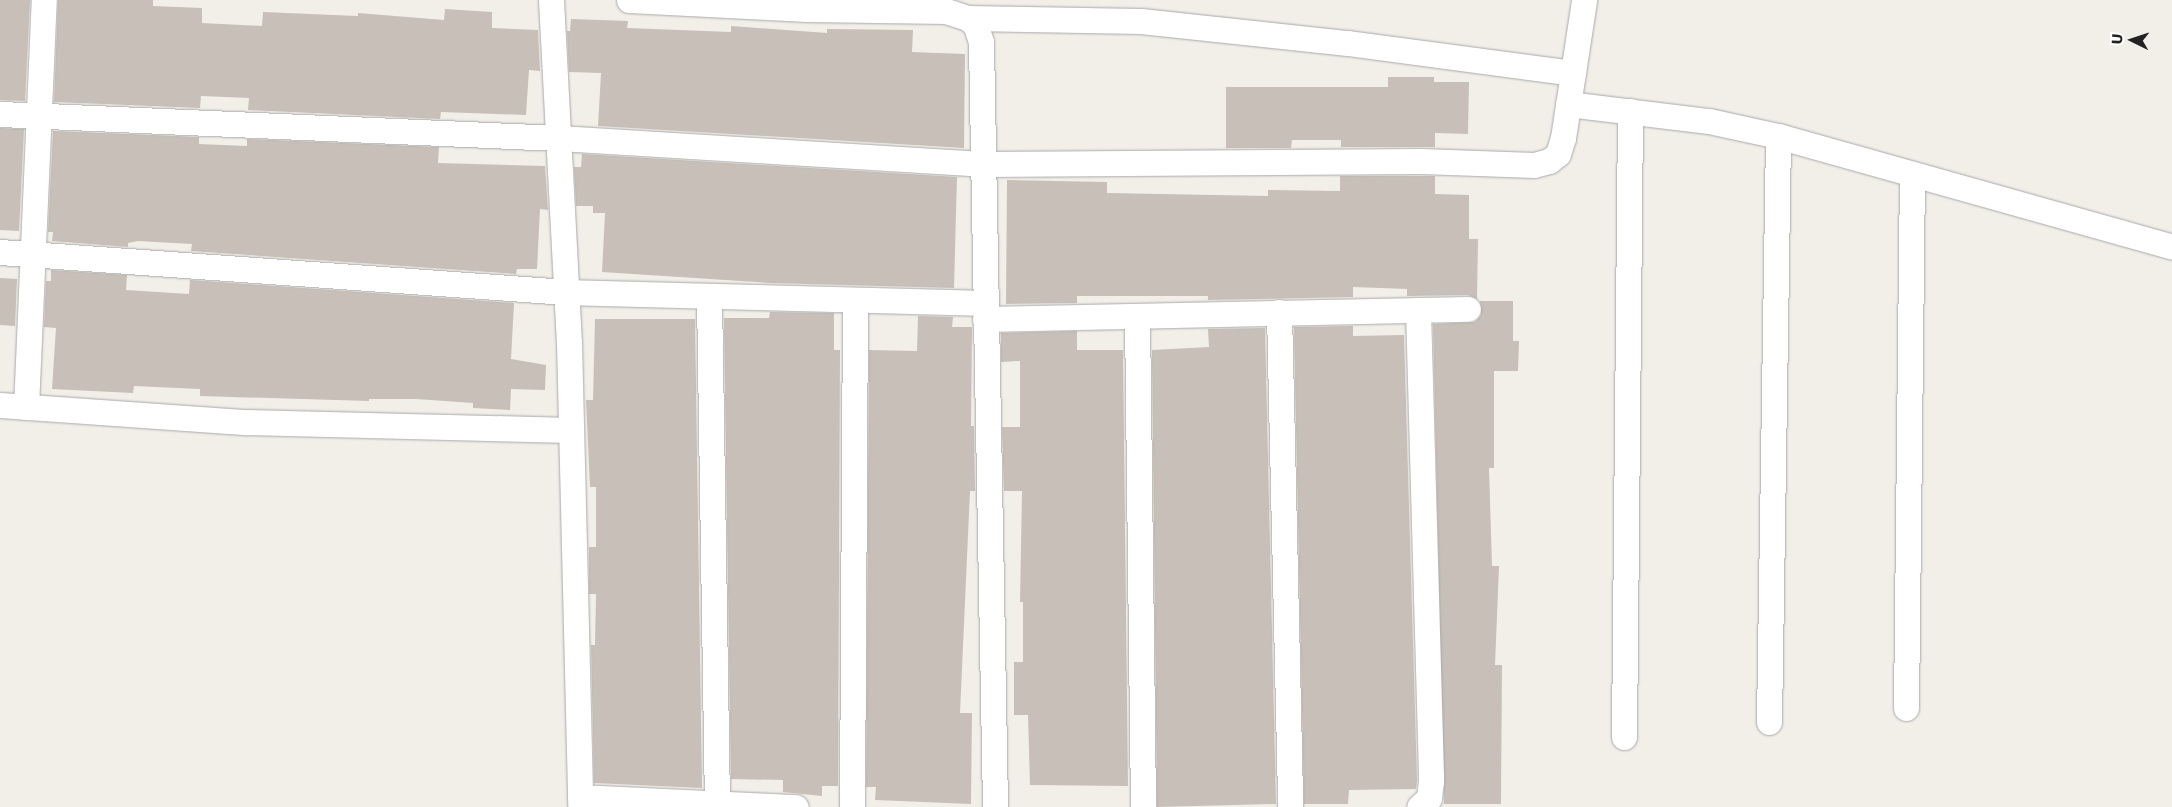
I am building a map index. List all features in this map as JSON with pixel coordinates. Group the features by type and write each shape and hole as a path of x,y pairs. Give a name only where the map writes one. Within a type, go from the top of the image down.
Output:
{"street":[{"path":"26,407 44,0"},
{"path":"551,0 571,430 580,802 718,803 796,807"},
{"path":"629,0 683,1 807,9 946,10 968,18 1141,22 1348,43 1573,73"},
{"path":"0,114 558,138 982,164 1411,161 1534,164 1549,161 1558,154 1568,104 1584,0"},
{"path":"968,18 976,26 981,42 995,807"},
{"path":"1568,104 1709,121 1778,136 2172,247"},
{"path":"1624,737 1630,111"},
{"path":"1769,722 1778,136"},
{"path":"1906,708 1912,175"},
{"path":"0,252 566,292 855,300 985,311 1137,316 1468,309"},
{"path":"709,296 718,803"},
{"path":"852,807 855,300"},
{"path":"1418,310 1431,781 1429,798 1419,807"},
{"path":"1279,312 1290,807"},
{"path":"1137,316 1143,807"},
{"path":"0,404 246,422 571,430"}],"building":[{"path":"0,0 30,0 25,101 0,100"},
{"path":"58,0 153,0 153,6 202,8 202,23 262,26 263,12 358,16 358,13 444,20 445,9 492,12 492,28 538,30 540,71 529,70 526,115 441,112 440,119 248,110 249,98 201,96 200,108 54,102"},
{"path":"571,19 628,21 627,28 731,32 731,26 827,33 827,29 913,30 912,52 965,54 964,148 598,126 601,73 569,72 567,31 570,31"},
{"path":"1388,77 1434,77 1434,82 1469,82 1468,134 1435,133 1435,147 1341,147 1341,140 1292,140 1291,148 1226,148 1226,87 1388,87"},
{"path":"0,128 24,129 19,231 0,230"},
{"path":"53,131 199,137 199,144 247,146 247,139 439,147 438,163 545,166 548,210 540,209 537,269 517,269 516,274 191,251 192,244 138,241 128,243 128,247 52,241 53,232 48,232"},
{"path":"582,154 957,177 954,288 770,283 602,272 605,213 593,213 593,206 576,206 574,167 581,167"},
{"path":"1340,176 1435,176 1435,194 1469,195 1469,239 1478,239 1477,299 1468,295 1407,296 1407,289 1353,287 1353,297 1208,300 1208,296 1077,296 1077,303 1006,304 1007,180 1107,182 1107,193 1268,196 1268,190 1340,191"},
{"path":"51,270 127,275 126,290 189,294 190,280 514,303 511,359 546,365 545,390 511,389 510,410 473,408 473,403 416,399 369,399 369,401 200,396 200,389 134,386 133,393 52,389 56,328 44,327 46,281 51,281"},
{"path":"0,278 17,279 15,326 0,325"},
{"path":"1480,301 1513,301 1513,341 1519,341 1518,371 1494,371 1494,468 1489,468 1492,566 1499,566 1495,665 1502,665 1501,804 1444,804 1433,324 1475,322 1481,315"},
{"path":"770,312 834,313 834,350 840,350 838,786 822,786 822,796 783,792 783,780 731,779 724,318 769,318"},
{"path":"918,316 953,317 952,327 972,327 971,426 974,426 975,491 970,491 960,713 972,713 971,804 875,800 876,787 866,787 869,350 917,351"},
{"path":"595,319 695,319 702,788 594,783 591,645 595,645 596,594 589,594 589,547 596,547 596,487 590,487 586,400 593,400"},
{"path":"1353,326 1353,336 1404,335 1417,780 1416,789 1349,790 1348,804 1304,804 1294,327"},
{"path":"1265,328 1276,804 1157,807 1152,350 1209,347 1208,329"},
{"path":"1077,331 1077,350 1123,350 1128,786 1030,785 1028,715 1014,715 1014,662 1023,662 1023,602 1020,602 1022,491 1004,491 1002,427 1020,427 1020,361 1001,362 1001,333"}]}
